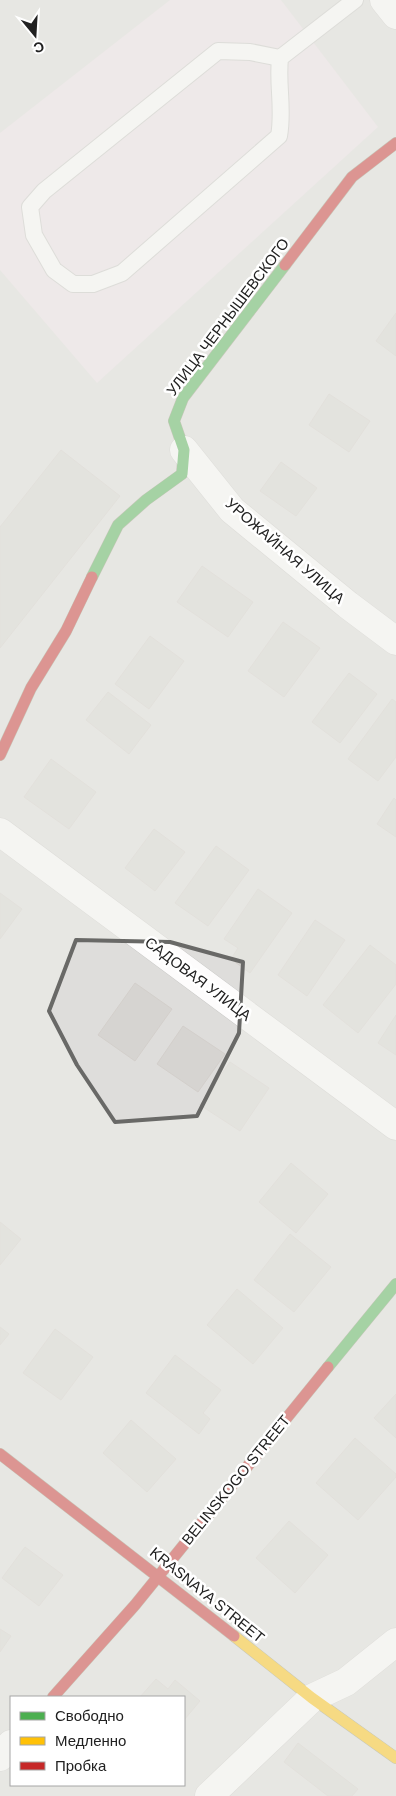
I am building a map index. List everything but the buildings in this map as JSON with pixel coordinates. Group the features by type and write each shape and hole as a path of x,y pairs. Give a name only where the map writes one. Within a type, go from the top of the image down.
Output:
{"street":[{"path":"384,0 396,15"},
{"name":"УЛИЦА ЧЕРНЫШЕВСКОГО","path":"0,755 31,688 66,631 118,525 146,500 182,474 184,450 174,421 183,398 352,177 396,143"},
{"name":"УРОЖАЙНАЯ УЛИЦА","path":"184,450 232,510 348,605 396,641"},
{"name":"САДОВАЯ УЛИЦА","path":"0,832 396,1126"},
{"name":"BELINSKOGO STREET","path":"54,1696 135,1605 396,1284"},
{"name":"KRASNAYA STREET","path":"0,1454 159,1575 312,1698 396,1758"},
{"path":"209,1796 312,1698 346,1682 396,1642"},
{"path":"0,1757 10,1745"}],"lane":[{"path":"280,58 278,89 283,115 279,136 122,273 93,284 73,284 54,270 34,235 30,207 44,192 218,52 250,52 280,58 356,0"}],"highlighted area":[{"path":"76,940 170,942 243,962 239,1033 197,1116 115,1122 77,1065 49,1011"}],"shaded area":[{"path":"0,0 396,0 396,1796 0,1796"},
{"path":"170,0 281,0 378,127 97,383 0,270 0,133"}],"traffic: fast":[{"path":"92,577 118,525 146,500 182,474 184,450 174,421 183,398 285,265"},
{"path":"328,1367 396,1284"}],"traffic: slow":[{"path":"234,1636 312,1698 396,1758"}],"traffic: jam":[{"path":"285,265 352,177 396,143"},
{"path":"0,755 31,688 66,631 92,577"},
{"path":"54,1696 135,1605 328,1367"},
{"path":"0,1454 234,1636"}]}
